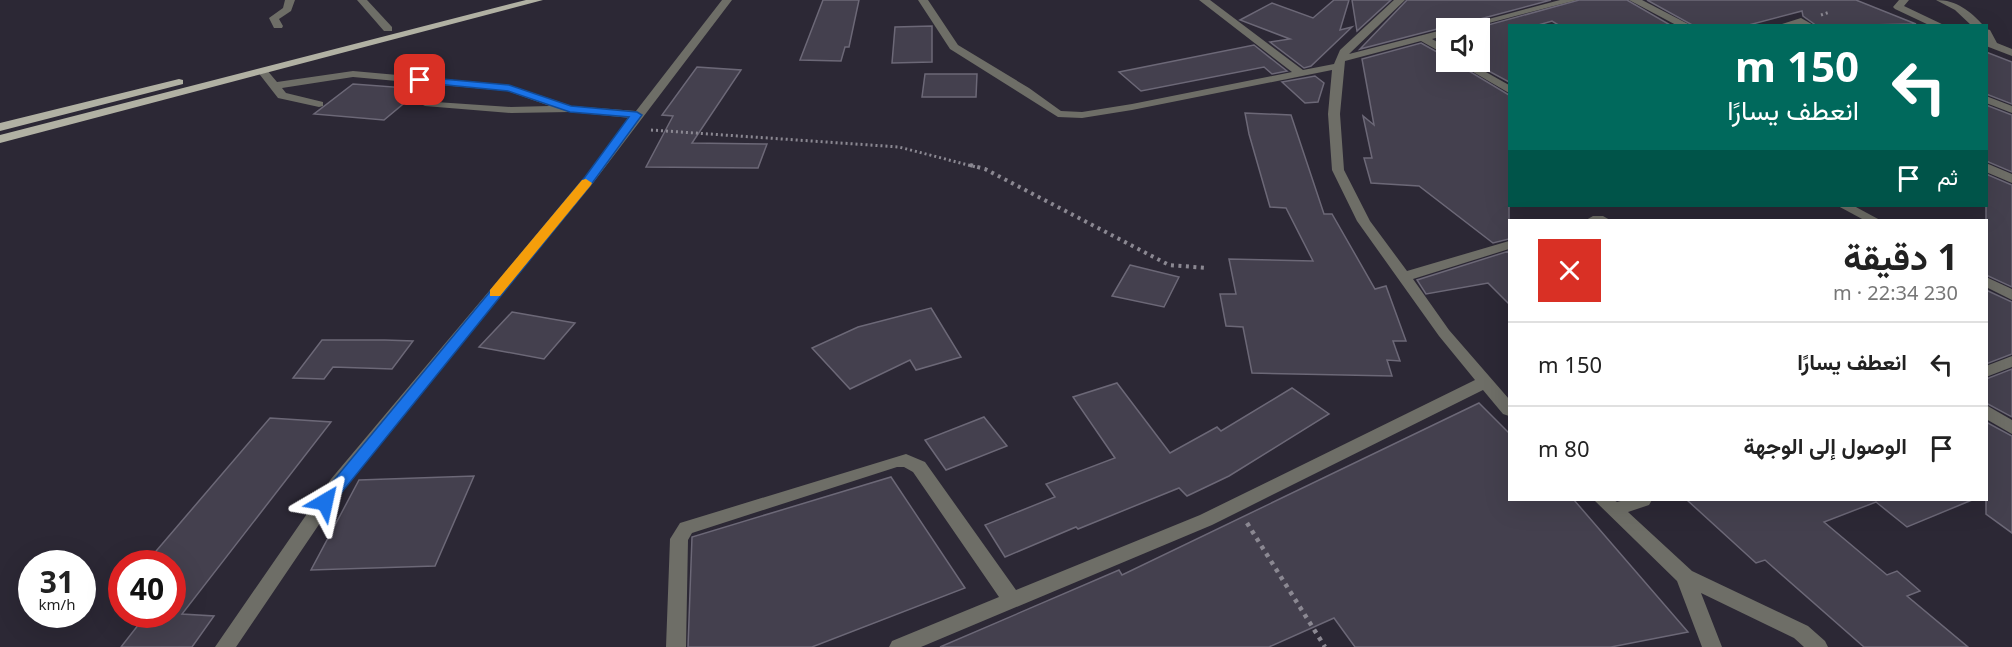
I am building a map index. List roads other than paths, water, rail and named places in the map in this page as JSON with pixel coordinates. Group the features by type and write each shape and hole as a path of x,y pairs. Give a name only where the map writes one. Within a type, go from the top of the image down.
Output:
{"main road":[{"path":"0,127 502,0"},
{"path":"0,140 538,0"}],"street":[{"path":"278,26 274,18 287,9 290,0"},
{"path":"362,0 388,29"},
{"path":"225,647 337,484 589,180 727,0"},
{"path":"923,0 954,47 1025,90 1058,114 1082,115 1132,107 1300,73 1436,35"},
{"path":"1204,0 1300,73"},
{"path":"1400,0 1344,52 1340,63 1334,114 1338,170 1364,221 1444,333 1508,409"},
{"path":"1490,21 1572,0"},
{"path":"1634,0 1683,24"},
{"path":"1904,0 1898,7 1936,24"},
{"path":"1941,0 1956,4 1977,24"},
{"path":"1497,19 1508,25"},
{"path":"1792,24 1801,21 1806,24"},
{"path":"1423,38 1436,46"},
{"path":"1989,44 2012,53"},
{"path":"262,71 282,96 319,104"},
{"path":"1478,72 1508,89"},
{"path":"273,86 353,74 509,88 570,109"},
{"path":"1988,100 2012,110"},
{"path":"425,103 511,110 570,109 637,115"},
{"path":"1988,168 2012,179"},
{"path":"1847,207 1871,219"},
{"path":"1404,277 1508,245"},
{"path":"1988,282 2012,295"},
{"path":"1988,371 2012,361"},
{"path":"899,647 1013,601 1235,505 1485,382"},
{"path":"1988,412 2012,428"},
{"path":"676,647 679,539 686,528 897,461 906,460 919,467 1013,601"},
{"path":"1608,505 1636,501"},
{"path":"1608,505 1685,577 1801,632 1818,647"},
{"path":"1685,577 1712,647"}]}
